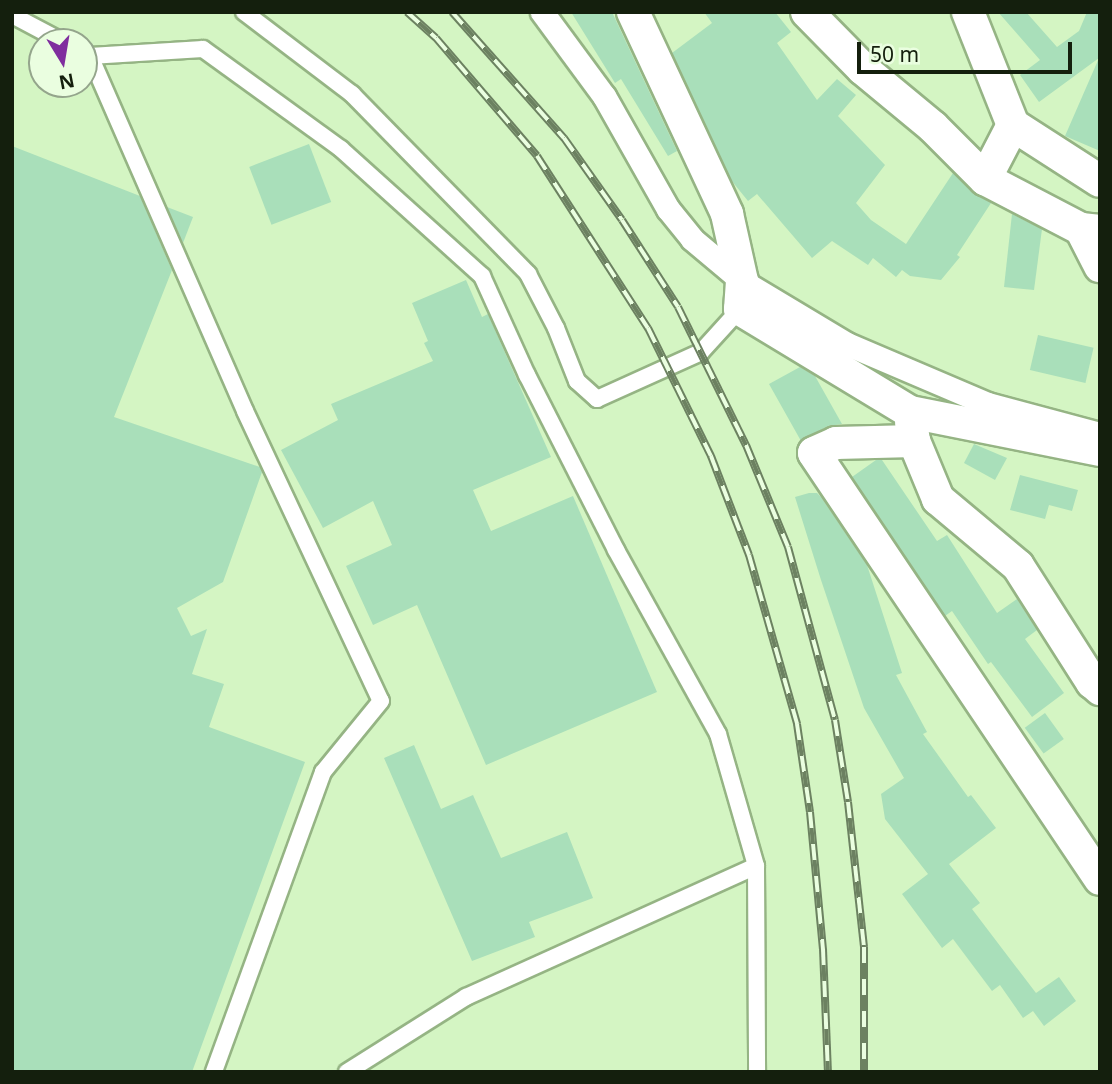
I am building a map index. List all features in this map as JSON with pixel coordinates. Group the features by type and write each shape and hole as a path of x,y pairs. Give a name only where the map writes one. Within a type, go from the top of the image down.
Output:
{"street":[{"path":"542,12 604,96 668,209 692,239 741,295 912,426 938,499 1018,566 1092,682 1100,689"},
{"path":"634,12 727,214 741,295"},
{"path":"807,12 863,69 933,127 985,179 1090,230 1100,266"},
{"path":"968,12 1013,125 1100,181"},
{"path":"985,179 1013,125"},
{"path":"741,295 988,404 1100,434"},
{"path":"1100,450 912,426 836,443 814,453 1100,879"}],"lane":[{"path":"244,12 352,94 528,274 556,328 577,381 597,399 701,352 741,295"},
{"path":"12,15 37,28"},
{"path":"98,54 203,49 341,149 481,276 527,375 610,537 719,734 757,866 757,1072"},
{"path":"98,79 245,411 381,701 323,772 214,1072"},
{"path":"347,1072 466,997 757,866"}],"building":[{"path":"571,12 612,12 677,151 668,156 621,79 615,83"},
{"path":"704,12 775,12 791,32 777,43 817,100 837,79 856,95 838,116 885,165 856,203 871,220 906,244 953,173 972,192 991,203 957,255 960,257 941,280 910,276 902,270 896,277 873,258 868,265 832,241 812,258 757,194 748,201 731,180 672,53 712,23"},
{"path":"998,12 1026,12 1057,47 1079,31 1087,12 1100,12 1100,151 1065,136 1099,58 1039,102 1020,75 1040,60"},
{"path":"309,144 331,202 271,225 249,167"},
{"path":"12,146 140,196 172,270 114,417 260,467 262,472 223,582 177,608 191,636 207,629 192,674 224,684 209,727 305,762 192,1072 12,1072"},
{"path":"167,207 193,217 183,243"},
{"path":"1012,214 1042,229 1034,290 1004,287"},
{"path":"466,280 482,317 488,314 551,457 473,490 491,531 573,496 657,692 486,765 417,605 373,625 346,566 392,545 373,501 323,528 281,450 338,420 331,404 433,361 424,343 428,341 412,303"},
{"path":"1038,335 1094,348 1085,383 1030,370"},
{"path":"800,367 815,376 842,424 828,426 801,441 769,384"},
{"path":"974,444 1007,458 995,480 964,463"},
{"path":"876,460 882,460 937,541 947,535 997,613 1017,599 1037,630 1025,639 1064,693 1032,717 991,662 988,664 952,611 945,616 852,477"},
{"path":"1020,475 1078,490 1072,511 1049,505 1045,519 1010,510"},
{"path":"817,493 821,497 867,565 902,673 896,675 927,732 923,734 968,797 971,795 996,828 949,864 980,903 972,909 1036,993 1059,977 1076,1001 1044,1026 1033,1011 1023,1018 1000,985 992,991 953,939 942,948 902,894 928,874 885,819 881,794 904,778 864,708 821,580 795,497"},
{"path":"1045,713 1064,739 1044,754 1025,728"},
{"path":"414,745 441,809 473,795 501,858 567,832 593,898 529,922 535,937 472,961 384,758"}],"railway":[{"path":"407,12 436,38 537,156 648,328 711,456 749,555 797,724 810,812 823,949 828,1072"},
{"path":"452,12 564,138 622,220 678,307 746,445 788,547 835,720 848,802 864,947 864,1072"}]}
